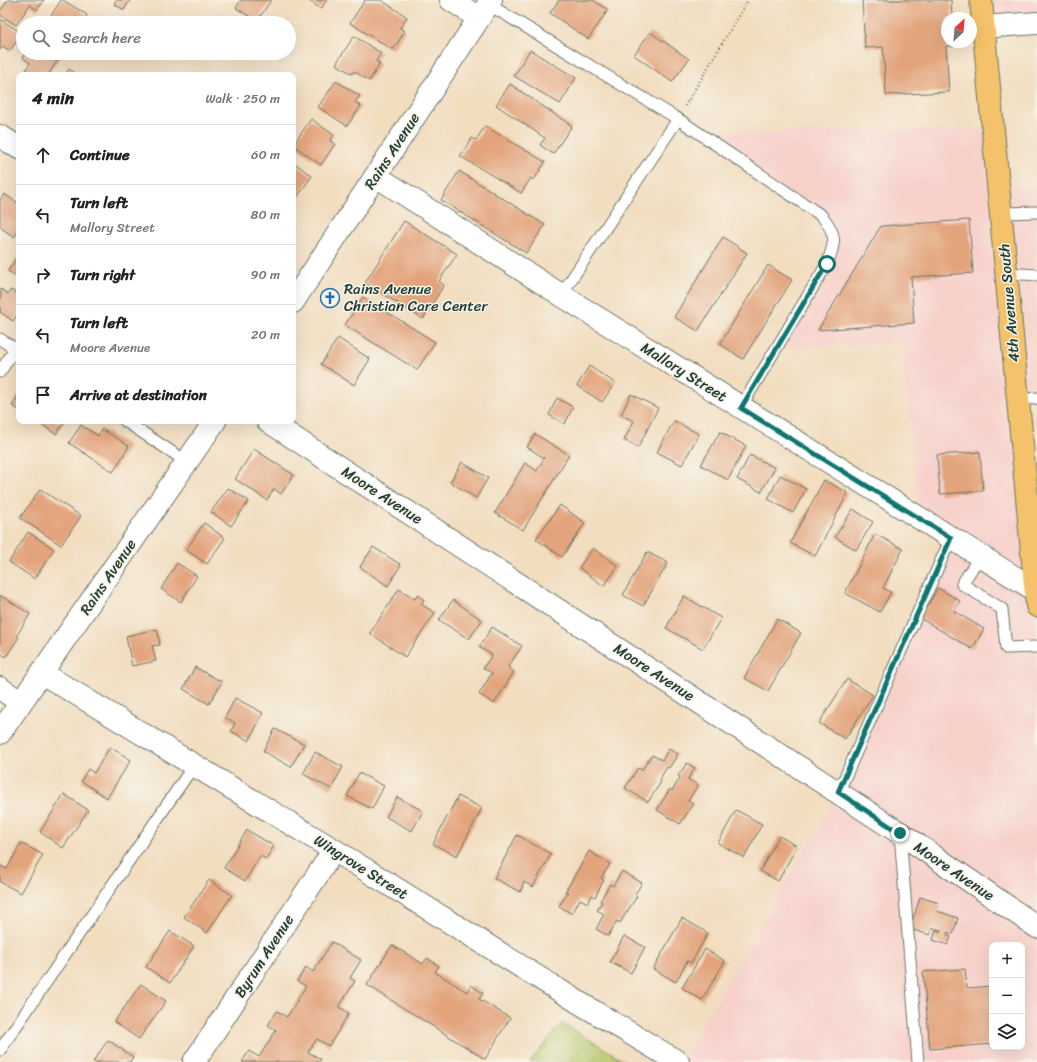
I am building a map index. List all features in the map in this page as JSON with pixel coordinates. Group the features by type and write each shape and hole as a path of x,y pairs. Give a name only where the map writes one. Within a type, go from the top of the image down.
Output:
{"main road":[{"name":"4th Avenue South","path":"981,0 1006,273 1027,399 1036,598"}],"street":[{"path":"451,0 486,7"},
{"name":"Rains Avenue","path":"296,297 486,7"},
{"path":"984,27 1037,23"},
{"path":"0,136 16,146"},
{"name":"Mallory Street","path":"376,176 561,295 980,556 1036,598"},
{"name":"Rains Avenue","path":"0,732 213,424"},
{"name":"Moore Avenue","path":"273,424 838,792 1037,927"},
{"name":"Wingrove Street","path":"42,673 334,850 578,1002 678,1062"},
{"path":"0,688 20,702"},
{"name":"Byrum Avenue","path":"200,1060 334,850"}],"lane":[{"path":"486,7 678,119 822,216 832,228 834,244 827,264 741,408"},
{"path":"561,295 678,119"},
{"path":"1001,213 1037,212"},
{"path":"1006,273 1037,275"},
{"path":"0,339 16,349"},
{"path":"0,372 16,351"},
{"path":"130,424 187,462"},
{"path":"838,792 951,538"},
{"path":"980,556 962,584 1002,609 1006,648 1037,647"},
{"path":"0,1050 194,765"},
{"path":"900,833 918,1062"}],"path":[{"path":"678,119 748,0"}],"shaded area":[{"path":"981,0 1037,0 1037,23 984,27"},
{"path":"993,130 999,187 1037,185 1037,386 1017,386 1037,606 1037,1062 681,1062 838,793 951,538 920,519 902,342 776,349 827,264 832,228 698,132"}],"green space":[{"path":"562,1023 627,1062 530,1062"}],"building":[{"path":"8,0 44,0 37,10 30,5 22,16 16,16 16,25 0,15 0,11"},
{"path":"61,0 87,15 86,16 51,16"},
{"path":"116,0 130,0 124,10 114,4"},
{"path":"241,0 271,0 260,16 249,16 236,8"},
{"path":"308,0 327,0 321,9"},
{"path":"365,0 381,0 407,17 400,28 405,31 393,50 350,23"},
{"path":"559,0 593,0 608,10 588,39 550,13"},
{"path":"862,0 951,0 952,12 941,12 941,48 946,48 949,92 886,95 883,47 865,48"},
{"path":"0,19 16,29 16,42 10,51 3,46 0,50"},
{"path":"650,32 689,59 672,82 634,55"},
{"path":"354,36 381,53 376,61 380,64 369,81 354,71 352,74 336,64"},
{"path":"530,50 576,78 560,104 514,76"},
{"path":"26,60 58,60 50,72 25,72 30,63"},
{"path":"336,81 360,96 355,102 361,106 347,126 318,107"},
{"path":"510,84 572,126 553,154 540,145 545,138 496,105"},
{"path":"311,119 334,135 330,141 335,144 321,165 296,147 296,141"},
{"path":"485,126 545,162 534,180 531,178 521,193 460,156 472,138 476,140"},
{"path":"296,164 312,176 296,199"},
{"path":"459,171 545,225 526,253 441,200"},
{"path":"4,194 16,202 16,234 14,237 0,227 0,200"},
{"path":"969,220 973,273 911,277 914,323 818,330 881,226"},
{"path":"404,221 457,254 439,281 444,285 423,319 365,283"},
{"path":"723,237 747,253 698,331 674,317"},
{"path":"16,259 16,276 8,271"},
{"path":"768,265 792,280 743,359 720,344"},
{"path":"1,289 8,294 11,290 16,293 16,316 13,321 0,312"},
{"path":"363,297 435,342 417,370 345,325"},
{"path":"338,338 370,359 354,385 321,364"},
{"path":"589,366 615,383 602,402 577,386"},
{"path":"631,394 658,408 638,448 624,440 634,421 621,415"},
{"path":"557,398 573,407 565,424 549,415"},
{"path":"16,399 16,408 12,406"},
{"path":"674,421 699,434 682,465 657,452"},
{"path":"41,424 63,424 56,434"},
{"path":"81,425 98,436 102,429 129,446 113,472 69,443"},
{"path":"720,432 746,446 728,480 701,465"},
{"path":"535,434 569,455 523,530 495,513 525,463 537,471 544,458 527,447"},
{"path":"254,449 294,475 281,494 274,489 267,500 235,479"},
{"path":"980,452 983,491 940,494 937,455"},
{"path":"750,455 775,468 761,492 737,479"},
{"path":"462,462 488,478 476,498 450,482"},
{"path":"780,475 806,489 793,513 768,499"},
{"path":"824,480 848,493 815,556 790,543"},
{"path":"228,488 249,501 231,526 211,512"},
{"path":"40,489 81,516 61,545 20,518"},
{"path":"560,505 585,523 562,557 536,539"},
{"path":"853,509 873,522 856,550 835,537"},
{"path":"204,523 225,538 207,564 186,550"},
{"path":"28,532 54,549 35,579 9,562"},
{"path":"875,534 903,549 883,588 891,592 880,612 845,593"},
{"path":"373,547 401,565 388,586 360,567"},
{"path":"593,548 618,566 604,586 579,568"},
{"path":"647,552 668,563 643,606 623,595"},
{"path":"177,563 197,576 181,602 161,589"},
{"path":"938,588 960,601 954,611 984,629 972,649 920,618"},
{"path":"399,589 415,599 418,595 424,600 421,604 435,613 405,657 370,633"},
{"path":"0,595 30,614 17,635 19,637 6,657 0,653"},
{"path":"684,596 721,618 703,649 666,628"},
{"path":"453,600 482,620 469,639 439,620"},
{"path":"777,619 801,633 768,691 744,678"},
{"path":"492,627 522,646 508,667 514,672 494,704 479,694 492,673 483,668 492,655 479,647"},
{"path":"157,629 160,645 152,646 156,661 132,666 126,636"},
{"path":"195,667 222,682 209,704 183,689"},
{"path":"847,679 873,695 845,739 819,723"},
{"path":"235,698 263,713 249,741 231,731 235,723 225,718"},
{"path":"275,729 304,744 291,767 263,751"},
{"path":"110,747 131,760 107,798 81,781 88,769 94,773"},
{"path":"669,749 678,754 669,768 667,767 659,780 661,782 648,802 625,788 638,768 642,770 652,755 662,760"},
{"path":"315,752 343,767 331,789 303,774"},
{"path":"687,763 695,768 688,779 698,785 688,801 693,804 680,824 657,810 670,789 672,791 680,778 678,776"},
{"path":"359,773 384,786 372,809 347,796"},
{"path":"64,794 88,810 63,848 40,832"},
{"path":"458,796 482,808 457,856 433,844"},
{"path":"397,797 423,811 412,831 386,817"},
{"path":"736,810 762,824 744,858 718,843"},
{"path":"247,830 274,846 266,859 260,856 245,881 224,868"},
{"path":"517,835 551,854 533,887 524,882 520,892 494,878"},
{"path":"779,836 797,846 778,881 760,871"},
{"path":"21,843 43,855 21,893 0,882 0,867 1,866 7,869"},
{"path":"589,851 610,864 601,878 604,880 595,897 592,895 588,903 580,899 572,914 559,906 568,892 565,892"},
{"path":"622,871 642,883 635,894 637,896 620,923 617,921 608,936 596,929 604,914 597,910 602,902 600,901 610,884 613,886"},
{"path":"209,880 232,895 207,933 184,917"},
{"path":"920,897 939,903 937,911 958,918 953,934 948,932 947,935 951,936 948,945 933,940 936,930 940,932 941,930 932,928 930,935 910,929"},
{"path":"682,918 708,933 691,963 687,961 676,982 653,969"},
{"path":"170,931 194,946 170,983 146,967"},
{"path":"624,936 645,947 631,973 610,962"},
{"path":"332,942 361,960 350,978 355,981 339,1007 349,1013 329,1046 317,1039 308,1052 321,1059 319,1062 242,1062 249,1051 259,1057 276,1030 268,1025 277,1011 287,1017 306,986 297,981 306,967 313,972"},
{"path":"392,945 423,964 427,958 439,966 435,972 467,992 471,985 483,993 479,999 510,1018 485,1059 367,985"},
{"path":"705,949 725,961 702,1000 682,988"},
{"path":"965,969 967,988 989,986 989,1044 930,1049 923,972"},
{"path":"141,984 166,1001 139,1039 114,1022"},
{"path":"108,1040 133,1057 130,1062 93,1062"}],"place":[{"name":"Rains Avenue Christian Care Center","path":"330,298"}],"route":[{"path":"827,264 741,408 951,538 838,792 900,833"}]}
